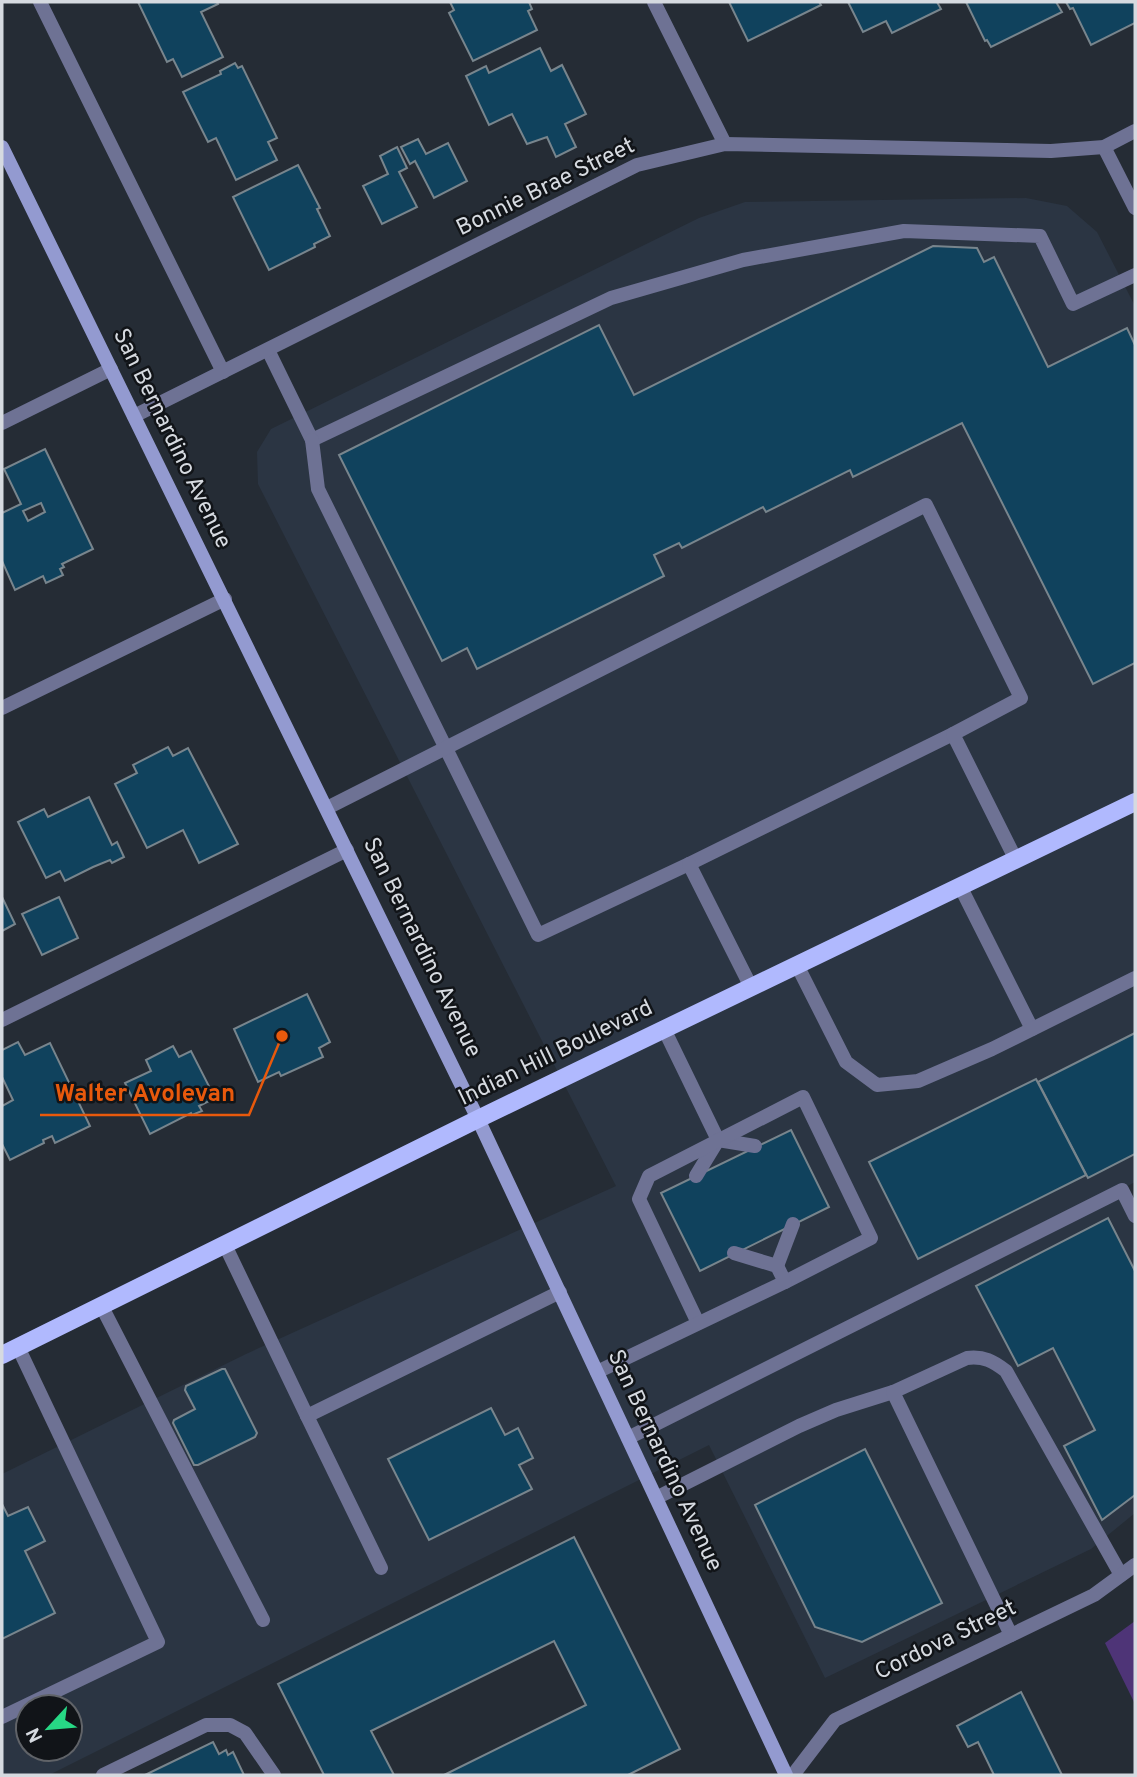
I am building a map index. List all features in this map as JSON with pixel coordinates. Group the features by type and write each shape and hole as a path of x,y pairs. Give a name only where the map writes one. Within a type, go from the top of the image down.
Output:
{"main road":[{"name":"San Bernardino Avenue","path":"2,147 478,1119 786,1775"},
{"name":"Indian Hill Boulevard","path":"10,1351 478,1119 1135,802"}],"street":[{"path":"40,2 223,372"},
{"path":"654,2 725,144"},
{"name":"Bonnie Brae Street","path":"134,416 637,165 725,144 1051,151 1104,147 1135,131"},
{"path":"1104,147 1135,208"},
{"path":"312,440 611,298 743,260 904,230 1040,236 1073,304 1135,275"},
{"path":"268,350 312,440 318,489 447,747 538,934 689,864 1021,698 926,505 447,747 327,808"},
{"path":"2,423 111,369"},
{"path":"2,708 225,599"},
{"path":"953,734 1016,860"},
{"path":"2,1020 347,850"},
{"path":"689,864 751,987"},
{"path":"960,886 1032,1029"},
{"path":"797,965 846,1062 877,1086 918,1081 992,1049 1135,978"},
{"path":"664,1029 718,1140"},
{"path":"597,1372 785,1282 871,1238 803,1097 649,1176 639,1199 698,1323"},
{"path":"718,1140 755,1146"},
{"path":"696,1176 718,1140"},
{"path":"628,1438 1122,1190 1135,1216"},
{"path":"777,1266 793,1224"},
{"path":"225,1245 381,1569"},
{"path":"734,1253 777,1266 785,1282"},
{"path":"307,1416 559,1292"},
{"path":"102,1305 263,1620"},
{"path":"2,1717 158,1643 10,1351"},
{"path":"656,1498 835,1410 893,1392 967,1358 979,1357 993,1361 1006,1371 1121,1575"},
{"path":"893,1392 1010,1635"},
{"name":"Cordova Street","path":"793,1775 835,1720 1094,1595 1135,1565"},
{"path":"103,1775 206,1726 230,1725 245,1733 274,1775"}],"shaded area":[{"path":"1026,198 1067,206 1097,232 1135,306 1135,1182 1124,1188 1135,1212 1135,1513 1091,1549 825,1678 709,1445 84,1758 84,1693 14,1693 14,1763 73,1763 49,1775 2,1775 2,1474 246,1354 616,1186 258,484 257,452 271,429 699,218 745,202"},
{"path":"1135,1621 1135,1704 1105,1643"}],"building":[{"path":"138,2 217,2 218,4 201,12 223,57 182,77 173,59 167,62"},
{"path":"450,2 529,2 532,9 528,11 537,30 473,61 449,13 454,10"},
{"path":"729,2 819,2 821,5 748,41"},
{"path":"848,2 937,2 941,9 892,33 886,21 863,32"},
{"path":"966,2 1056,2 1062,12 991,47 987,40 985,41"},
{"path":"1066,2 1135,2 1135,23 1091,45 1073,8 1070,9"},
{"path":"540,48 551,71 562,65 586,114 565,124 576,147 556,157 547,137 527,144 512,114 489,125 466,76 486,66 489,73"},
{"path":"235,63 238,68 242,66 277,138 268,142 277,160 236,180 216,138 208,142 183,92 221,74 220,71"},
{"path":"418,139 426,154 448,143 467,181 434,198 415,161 410,164 401,147"},
{"path":"397,147 407,168 399,172 417,207 382,224 363,186 388,174 380,156"},
{"path":"298,165 320,208 317,209 330,236 314,244 315,247 269,270 233,197"},
{"path":"933,246 977,248 984,262 994,257 1048,367 1127,328 1135,345 1135,663 1093,684 962,423 853,477 850,470 766,512 763,507 682,548 679,543 654,555 664,576 477,669 467,648 442,661 339,455 599,325 634,395"},
{"path":"45,449 93,549 62,564 64,567 60,569 63,575 46,583 43,576 15,590 2,561 2,513 21,504 4,469","holes":["41,503 45,512 28,521 23,511"]},
{"path":"168,747 173,756 188,748 238,844 199,863 183,830 147,848 115,784 137,773 133,765"},
{"path":"89,797 112,845 117,842 124,857 112,863 110,860 65,881 60,871 46,878 18,822 44,809 48,817"},
{"path":"2,897 15,924 2,931"},
{"path":"59,897 78,938 42,955 22,914"},
{"path":"307,994 330,1042 319,1048 323,1057 281,1076 279,1072 258,1082 234,1029"},
{"path":"1135,1033 1135,1154 1088,1178 1038,1082"},
{"path":"18,1042 25,1055 50,1043 90,1126 55,1143 52,1136 43,1140 44,1143 10,1160 2,1144 2,1106 13,1100 2,1077 2,1050"},
{"path":"173,1046 179,1057 191,1051 215,1098 199,1106 202,1111 192,1115 191,1113 150,1134 125,1083 151,1071 146,1060"},
{"path":"1036,1079 1086,1175 918,1259 869,1162"},
{"path":"791,1130 829,1207 700,1271 661,1193"},
{"path":"1108,1218 1135,1271 1135,1495 1102,1520 1064,1446 1095,1430 1053,1348 1018,1366 976,1286"},
{"path":"225,1369 257,1433 255,1437 194,1465 173,1423 195,1409 185,1390 186,1386"},
{"path":"491,1408 505,1435 518,1428 533,1458 519,1465 532,1489 429,1540 388,1459"},
{"path":"865,1449 942,1603 862,1642 815,1627 755,1505"},
{"path":"2,1504 8,1516 28,1507 45,1541 25,1551 55,1613 2,1639"},
{"path":"574,1537 680,1749 628,1775 444,1775 586,1705 554,1641 371,1731 394,1775 324,1775 278,1684"},
{"path":"1021,1692 1062,1775 994,1775 978,1742 968,1747 957,1726"},
{"path":"213,1742 219,1754 226,1750 228,1755 233,1752 244,1775 145,1775"}],"place":[{"name":"Walter Avolevan","path":"282,1036"}]}
